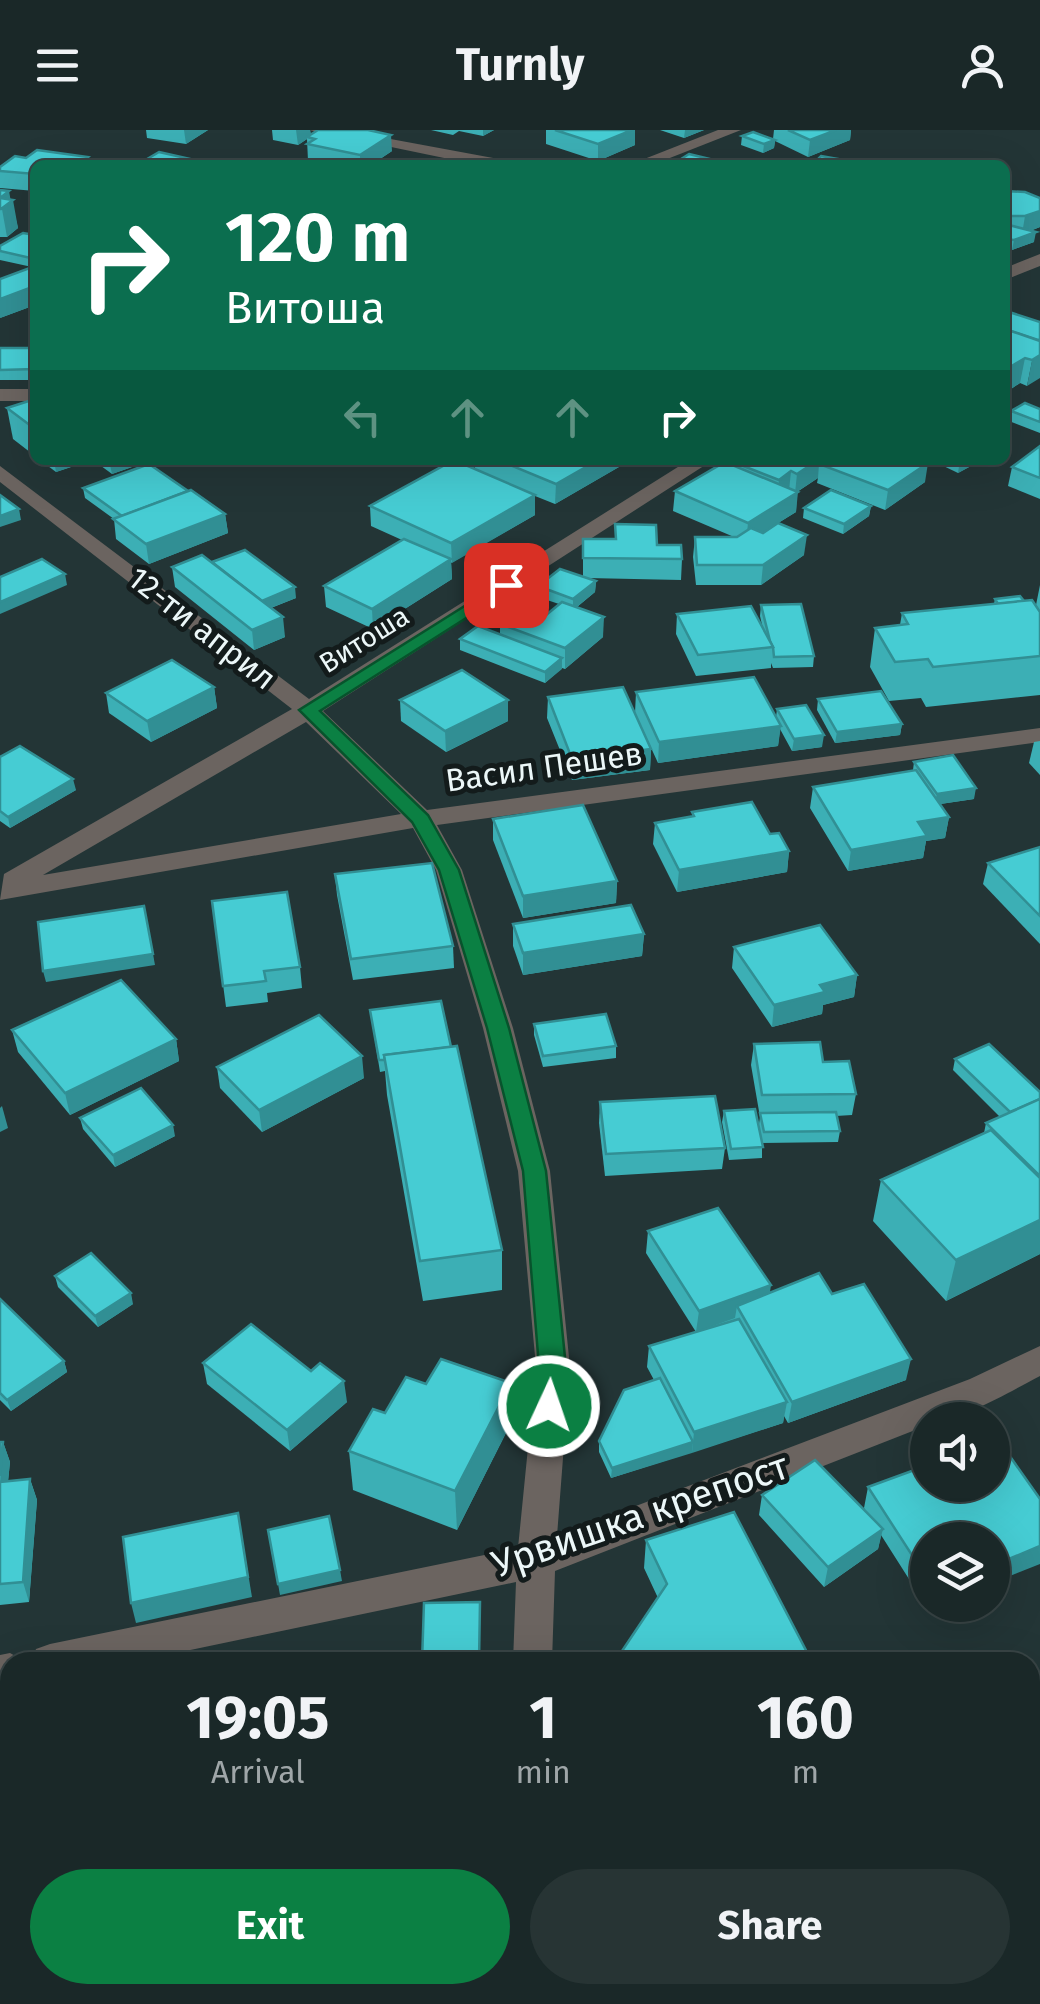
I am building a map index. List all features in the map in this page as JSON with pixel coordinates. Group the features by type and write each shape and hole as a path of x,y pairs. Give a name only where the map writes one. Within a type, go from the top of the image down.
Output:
{"street":[{"path":"317,130 477,160"},
{"path":"651,160 732,130"},
{"path":"1010,263 1035,266"},
{"path":"1010,274 1035,266"},
{"path":"0,394 30,395"},
{"name":"Витоша","path":"0,890 308,710 695,465"},
{"name":"12-ти април","path":"0,472 308,710 420,819 449,870 498,1028 534,1171 552,1367 536,1560 533,1652"},
{"name":"Васил Пешев","path":"0,890 420,819 1040,734"},
{"name":"Урвишка крепост","path":"98,1652 536,1560 982,1389 1040,1360"}],"building":[{"path":"318,130 368,130 391,135 360,155 307,144 315,139 307,137"},
{"path":"555,130 632,130 598,144"},
{"path":"788,130 836,130 810,140"},
{"path":"753,132 775,140 764,144 742,136"},
{"path":"37,150 88,157 30,160 30,174 0,171 15,156 26,158"},
{"path":"159,152 195,160 145,160"},
{"path":"689,154 714,160 679,160"},
{"path":"1010,191 1040,198 1040,211 1011,216"},
{"path":"0,198 13,200 0,209"},
{"path":"1010,225 1036,232 1010,240"},
{"path":"23,233 30,234 30,258 0,251 0,246"},
{"path":"30,268 30,288 0,299 0,279"},
{"path":"1010,312 1040,322 1038,340 1010,331"},
{"path":"1010,331 1040,341 1040,355 1032,360 1025,358 1010,367"},
{"path":"0,348 30,348 30,369 0,370"},
{"path":"30,401 30,425 7,408"},
{"path":"1025,403 1040,409 1040,422 1011,411"},
{"path":"1040,446 1040,478 1012,467"},
{"path":"150,465 188,491 122,516 83,488"},
{"path":"445,465 466,465 535,495 451,543 370,506"},
{"path":"510,465 589,465 556,484"},
{"path":"720,465 732,465 798,492 748,523 675,491"},
{"path":"741,465 810,465 779,480"},
{"path":"822,465 925,465 888,490"},
{"path":"191,490 225,514 146,544 113,519"},
{"path":"831,490 871,506 844,524 804,508"},
{"path":"0,495 19,509 0,516"},
{"path":"778,523 807,535 763,565 697,565 695,537 737,537 751,528 763,533"},
{"path":"615,524 656,525 657,545 681,545 682,559 583,558 583,539 616,539"},
{"path":"404,539 451,559 372,609 324,586"},
{"path":"245,550 295,587 262,601 212,562"},
{"path":"202,555 283,617 252,630 172,567"},
{"path":"42,559 65,574 0,602 0,577"},
{"path":"560,569 596,581 573,599 538,586"},
{"path":"1020,596 1024,601 998,604 995,599"},
{"path":"1032,600 1040,612 1040,656 933,667 928,659 895,662 875,628 908,624 902,613"},
{"path":"562,602 604,617 565,648 500,624 522,607 546,615"},
{"path":"801,604 814,656 774,657 761,605"},
{"path":"751,606 773,647 698,655 677,614"},
{"path":"478,626 562,658 545,672 460,639"},
{"path":"172,660 214,687 147,721 106,693"},
{"path":"462,670 508,700 445,731 400,700"},
{"path":"754,677 781,726 659,742 636,692"},
{"path":"623,687 651,749 572,759 548,697"},
{"path":"881,691 902,724 837,732 818,699"},
{"path":"806,705 824,735 794,739 777,709"},
{"path":"20,746 73,779 8,817 0,811 0,757"},
{"path":"953,755 976,788 937,794 914,762"},
{"path":"916,770 949,817 918,822 927,836 851,850 813,787"},
{"path":"752,802 770,834 779,833 789,851 679,870 655,823"},
{"path":"583,805 617,881 523,896 493,819"},
{"path":"1040,847 1040,916 988,863"},
{"path":"432,863 453,946 351,959 335,874"},
{"path":"287,892 300,967 264,971 266,981 223,986 212,901"},
{"path":"631,905 644,934 523,953 513,924"},
{"path":"144,906 153,954 43,971 38,922"},
{"path":"820,925 857,975 820,985 825,992 774,1005 734,947"},
{"path":"121,980 176,1039 65,1093 12,1030"},
{"path":"441,1001 451,1047 384,1055 385,1060 379,1060 370,1010"},
{"path":"606,1014 616,1046 543,1056 534,1024"},
{"path":"319,1015 362,1056 259,1110 217,1067"},
{"path":"820,1042 823,1062 849,1061 856,1094 762,1095 754,1044"},
{"path":"989,1044 1040,1092 1040,1099 1010,1112 955,1059"},
{"path":"457,1046 502,1250 420,1261 384,1055"},
{"path":"141,1088 173,1125 113,1155 80,1118"},
{"path":"715,1096 725,1148 606,1154 600,1102"},
{"path":"1040,1099 1040,1176 986,1123"},
{"path":"755,1109 763,1147 731,1149 724,1111"},
{"path":"836,1112 840,1131 764,1132 760,1113"},
{"path":"991,1130 1040,1178 1040,1220 956,1260 881,1180"},
{"path":"718,1208 771,1285 699,1311 648,1231"},
{"path":"91,1253 131,1293 95,1316 55,1276"},
{"path":"819,1273 832,1294 864,1284 911,1359 792,1402 737,1306"},
{"path":"0,1299 64,1361 7,1400 0,1393"},
{"path":"739,1319 787,1402 694,1432 649,1346"},
{"path":"251,1324 311,1371 320,1363 344,1381 287,1430 203,1363"},
{"path":"441,1359 511,1383 455,1491 349,1451 373,1409 385,1413 406,1377 426,1384"},
{"path":"660,1378 693,1442 612,1468 599,1441 624,1390"},
{"path":"1010,1456 1040,1499 1040,1546 1010,1558 1010,1522 910,1522 910,1552 868,1487 910,1472 910,1502 1010,1502"},
{"path":"815,1460 883,1529 828,1567 762,1495"},
{"path":"30,1479 23,1582 0,1584 0,1482"},
{"path":"734,1512 807,1652 621,1652 667,1584 646,1540"},
{"path":"238,1513 248,1577 131,1603 123,1537"},
{"path":"329,1516 340,1570 278,1584 268,1530"},
{"path":"480,1602 479,1652 422,1652 424,1603"}],"route":[{"path":"506,585 308,710 420,819 449,870 498,1028 534,1171 552,1367 549,1406"}]}
